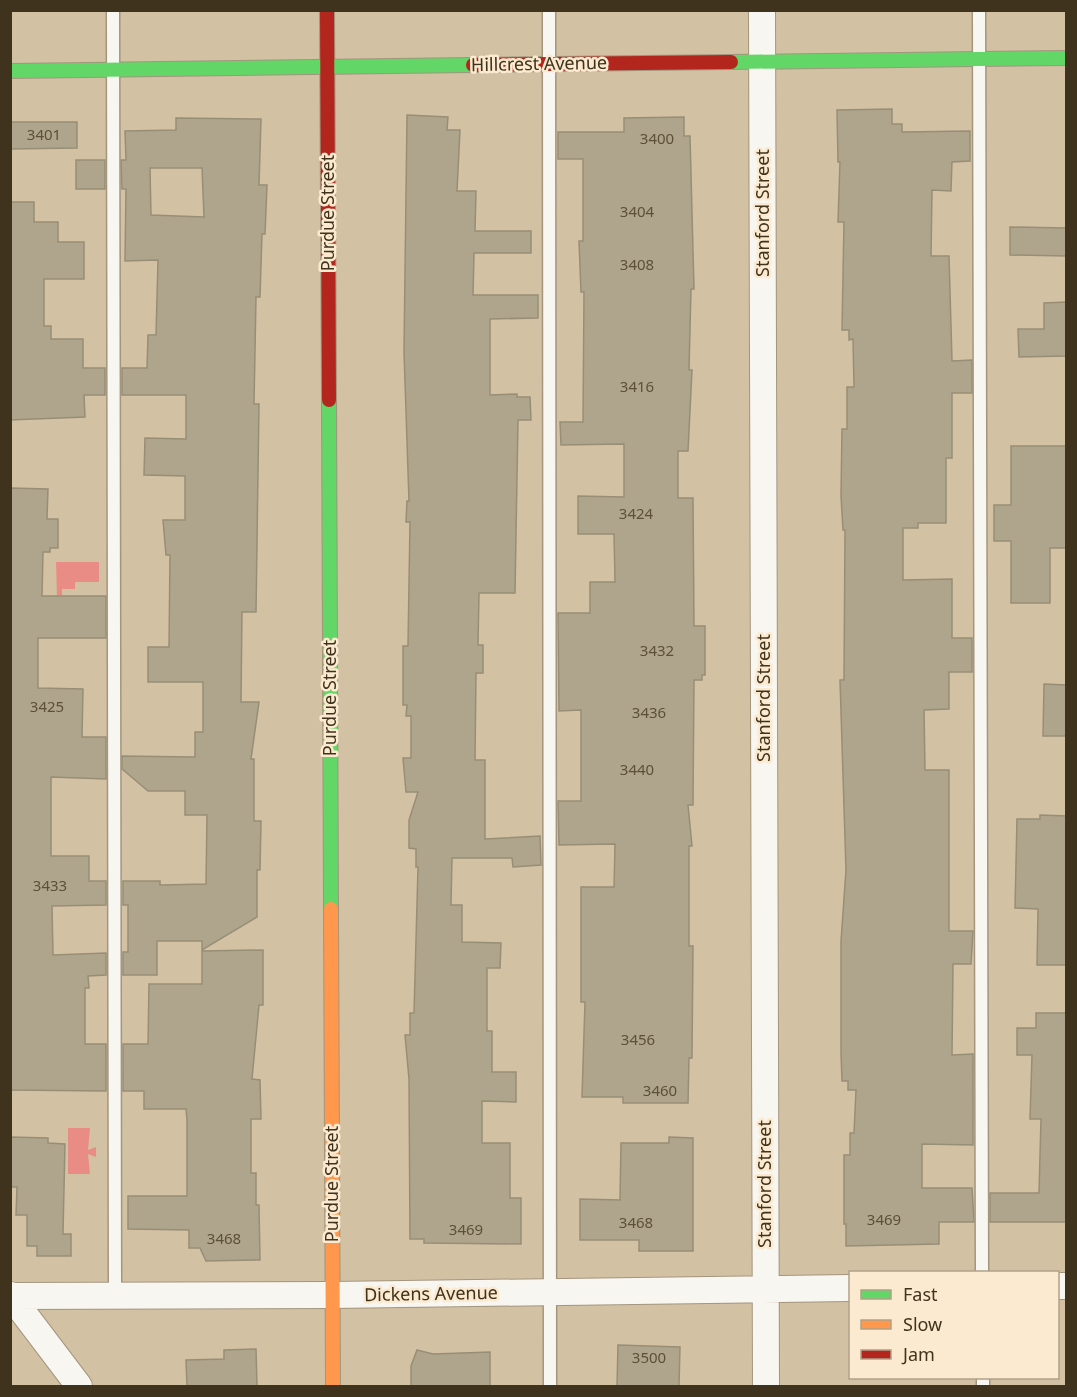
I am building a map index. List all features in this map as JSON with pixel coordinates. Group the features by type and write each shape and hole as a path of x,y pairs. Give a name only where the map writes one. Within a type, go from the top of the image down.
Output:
{"street":[{"name":"Purdue Street","path":"327,10 333,1386"},
{"name":"Stanford Street","path":"762,10 766,1386"},
{"name":"Hillcrest Avenue","path":"10,71 1066,58"},
{"name":"Dickens Avenue","path":"11,1296 549,1293 849,1288"},
{"path":"11,1296 79,1386"}],"lane":[{"path":"113,10 115,1294"},
{"path":"549,10 550,1386"},
{"path":"979,10 982,1271"}],"shaded area":[{"path":"56,562 99,562 99,582 75,582 75,589 62,589 62,598 57,598"},
{"path":"68,1128 90,1128 88,1150 96,1147 96,1157 88,1154 90,1174 68,1174"}],"building":[{"path":"892,109 892,124 902,124 902,132 970,131 970,161 952,162 951,191 932,190 931,256 949,256 952,361 972,360 972,393 952,393 952,458 946,458 946,523 918,523 918,528 903,528 903,580 952,579 952,638 972,638 972,672 949,672 949,709 924,710 925,770 949,770 949,931 973,931 971,964 953,964 952,1055 973,1054 973,1145 922,1144 922,1188 972,1188 974,1222 939,1222 939,1244 846,1246 844,1155 850,1155 850,1133 854,1133 856,1090 848,1090 848,1081 842,1081 841,1053 841,941 846,870 840,680 844,680 845,530 843,530 841,496 842,429 847,429 847,387 854,387 853,339 849,340 849,330 842,330 844,222 838,222 840,162 838,162 837,110"},
{"path":"407,115 448,117 447,130 460,130 457,191 476,191 475,231 531,231 531,253 474,253 473,295 538,295 538,318 490,319 490,395 517,394 517,397 530,397 531,420 518,420 515,593 479,593 478,645 483,645 483,673 476,673 475,760 485,760 485,839 540,836 541,865 513,867 512,858 452,858 451,905 462,905 462,942 501,943 500,968 487,968 487,1031 492,1031 492,1072 516,1072 516,1102 482,1101 482,1143 510,1143 510,1198 521,1198 521,1244 424,1243 424,1239 410,1239 409,1079 405,1035 410,1035 410,1013 414,1013 418,867 416,867 416,849 409,848 409,820 418,792 406,792 403,758 411,758 411,716 406,716 407,705 403,705 403,646 408,646 410,522 406,522 407,501 409,501 404,352"},
{"path":"684,117 684,136 690,136 694,289 691,289 689,370 692,370 688,451 678,451 678,498 693,498 694,626 705,626 705,675 702,675 702,680 694,680 693,805 688,805 692,846 689,846 689,946 693,946 692,1058 689,1058 688,1103 623,1103 623,1097 582,1097 585,1002 581,1002 581,887 614,887 615,844 559,845 558,801 581,801 581,710 559,711 558,613 590,613 590,582 615,582 614,534 578,534 578,496 624,497 624,444 561,445 560,422 583,422 584,292 581,292 579,241 583,241 583,159 558,159 558,132 624,132 624,118"},
{"path":"176,118 261,119 259,185 267,185 265,234 262,234 260,297 256,297 254,404 259,404 256,612 242,612 241,702 259,702 251,759 254,759 254,821 261,821 260,870 257,870 257,917 202,950 202,941 157,941 157,975 123,975 123,952 128,952 128,905 123,905 123,881 160,881 160,885 206,884 207,815 185,815 185,791 148,791 122,769 122,756 195,757 195,732 203,732 203,682 148,682 148,647 169,647 170,555 166,555 163,520 185,520 185,476 144,475 145,438 186,439 186,395 122,395 122,368 147,368 148,335 156,335 158,260 125,261 126,189 122,189 121,160 126,160 125,131 176,130","holes":["150,168 202,168 204,217 151,215"]},
{"path":"10,122 77,122 77,148 10,149"},
{"path":"76,160 105,160 105,189 76,189"},
{"path":"10,202 34,202 34,222 58,222 58,242 84,242 84,279 44,279 44,326 51,326 51,339 83,339 83,368 105,368 105,395 84,395 85,417 10,420"},
{"path":"1010,227 1066,228 1066,256 1010,255"},
{"path":"1066,302 1066,356 1019,357 1018,329 1044,329 1044,303"},
{"path":"1011,446 1066,446 1066,548 1050,548 1050,603 1011,603 1011,541 994,541 994,505 1011,505"},
{"path":"10,488 48,489 47,519 58,519 58,548 50,548 50,552 43,552 42,596 106,596 106,638 38,638 38,688 83,689 82,737 106,737 106,779 51,777 51,856 89,856 89,881 106,881 106,905 52,906 53,955 106,953 106,975 88,976 89,988 85,988 85,1044 106,1044 106,1091 10,1090"},
{"path":"1044,684 1066,685 1066,736 1043,736"},
{"path":"1040,815 1066,816 1066,965 1037,965 1038,909 1015,908 1017,819 1040,819"},
{"path":"263,950 263,1005 259,1005 252,1079 260,1080 261,1119 251,1119 251,1173 256,1173 260,1260 206,1261 200,1248 189,1248 189,1230 128,1229 128,1196 187,1196 187,1120 186,1109 144,1109 144,1091 123,1091 123,1044 148,1044 149,984 202,984 202,951"},
{"path":"1036,1013 1066,1013 1066,1222 990,1222 990,1193 1039,1193 1041,1119 1030,1119 1032,1055 1017,1055 1017,1028 1036,1028"},
{"path":"10,1137 48,1138 48,1143 65,1144 63,1234 71,1234 71,1256 37,1256 37,1246 27,1246 27,1215 16,1215 17,1187 10,1187"},
{"path":"669,1137 693,1138 693,1251 639,1251 639,1240 580,1240 580,1199 620,1200 621,1143 669,1143"},
{"path":"618,1345 680,1347 679,1386 617,1386"},
{"path":"256,1349 257,1386 187,1386 186,1360 224,1359 224,1350"},
{"path":"417,1350 433,1354 490,1352 490,1386 411,1386 411,1366"}],"traffic: fast":[{"path":"731,62 1066,58"},
{"path":"10,71 473,65"},
{"path":"329,400 331,909"}],"traffic: slow":[{"path":"331,909 333,1386"}],"traffic: jam":[{"path":"327,10 329,400"},
{"path":"473,65 731,62"}]}
